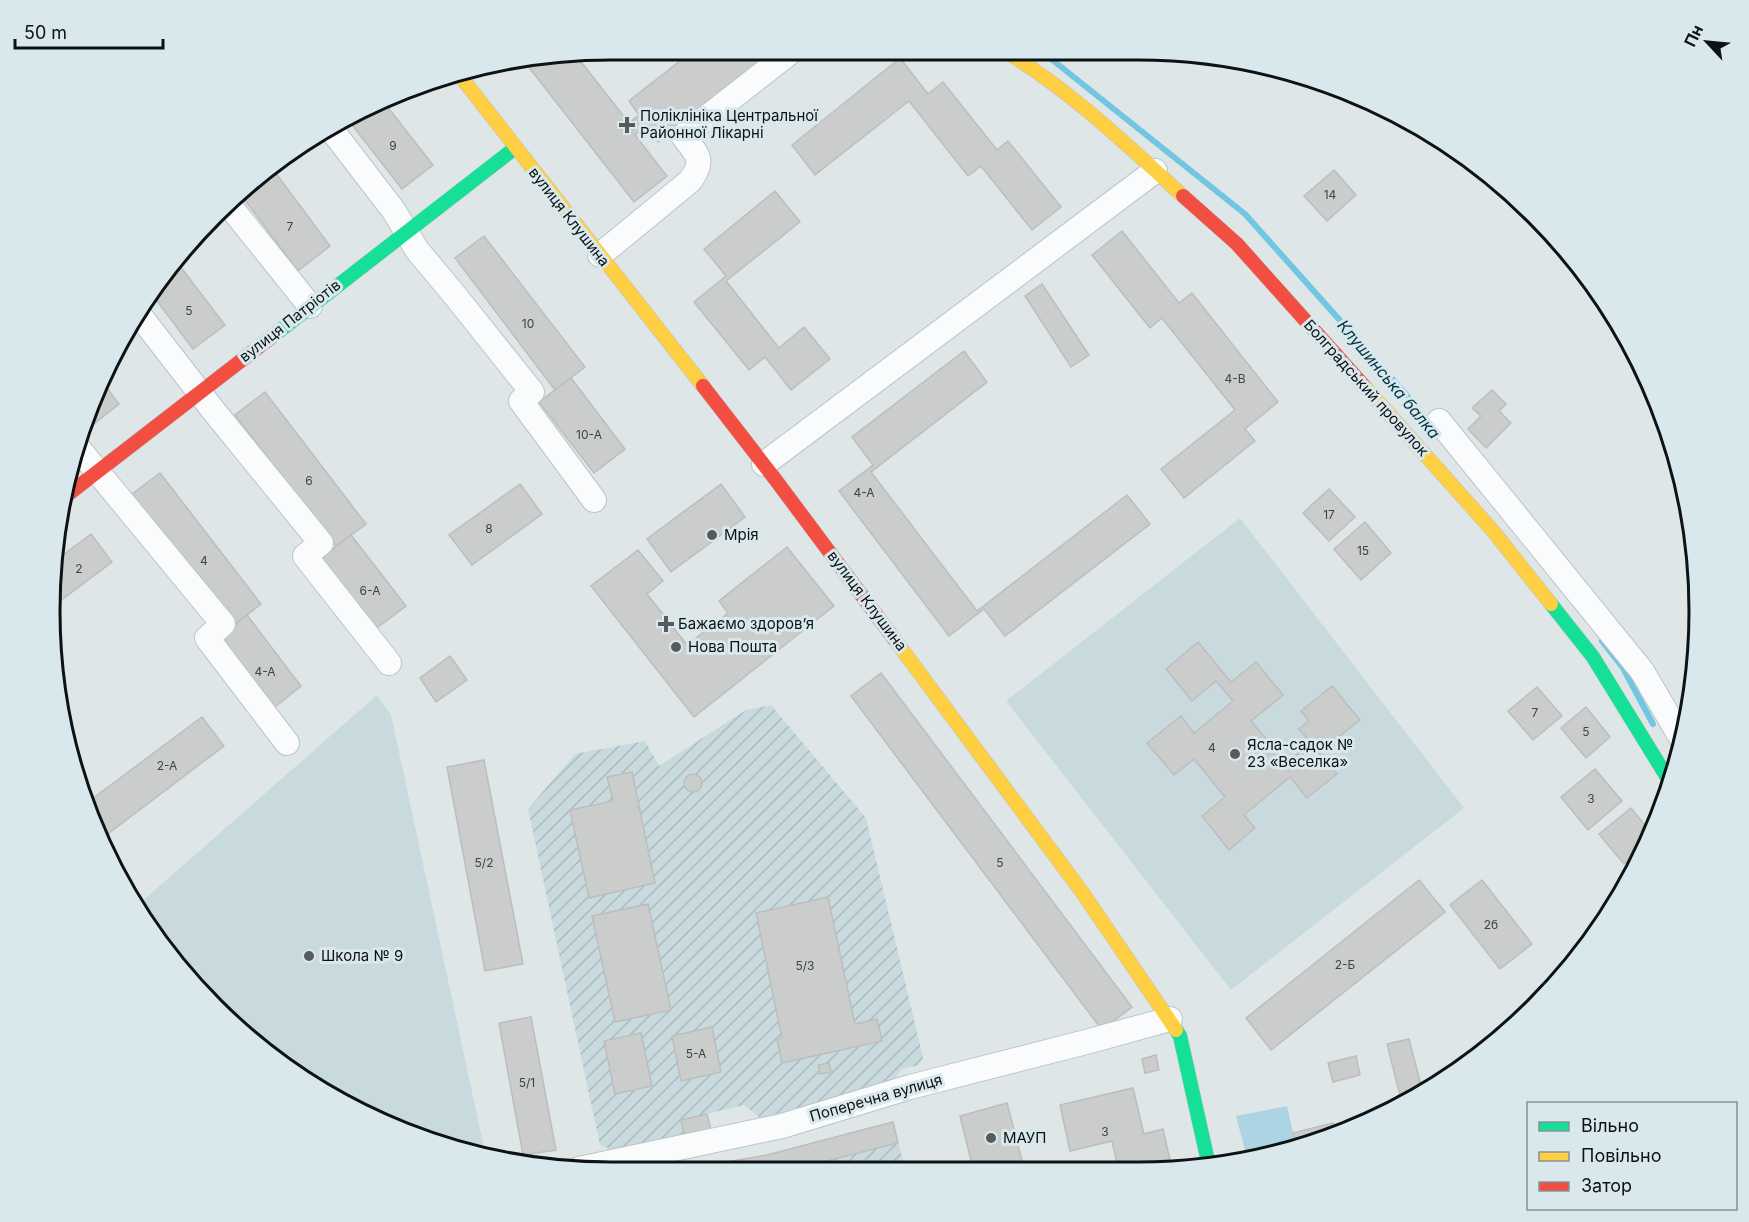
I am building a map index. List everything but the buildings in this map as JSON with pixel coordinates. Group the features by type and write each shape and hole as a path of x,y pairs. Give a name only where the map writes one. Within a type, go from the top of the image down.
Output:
{"street":[{"path":"600,255 690,181 699,169 699,157 683,136 780,60"},
{"name":"Болградський провулок","path":"1020,60 1084,106 1237,244 1493,531 1593,657 1664,773"},
{"name":"вулиця Клушина","path":"463,80 764,464 1068,873 1170,1019 1180,1036 1207,1157"},
{"path":"335,134 394,211 417,250 532,392 521,400 594,500"},
{"name":"вулиця Патріотів","path":"74,490 515,148"},
{"path":"764,464 1155,171"},
{"path":"233,210 310,306"},
{"path":"143,320 321,543 305,556 389,663"},
{"name":"Болградський провулок","path":"1439,422 1642,671 1676,728"},
{"path":"83,455 223,624 207,638 287,743"},
{"name":"Поперечна вулиця","path":"612,1162 782,1126 910,1087 1170,1019"}],"shaded area":[{"name":"Ясла-садок № 23 «Веселка»","path":"1240,518 1464,808 1231,990 1006,701"},
{"name":"Школа № 9","path":"377,695 391,715 484,1146 434,1133 400,1120 335,1088 305,1069 276,1048 221,1001 174,946 143,901"},
{"path":"771,705 866,818 923,1057 919,1065 901,1069 892,1085 760,1118 744,1105 707,1114 711,1130 617,1152 600,1145 528,809 575,754 645,741 659,766 746,710"},
{"path":"1287,1106 1295,1139 1245,1151 1236,1116"},
{"path":"893,1122 903,1162 726,1162 767,1155"}],"waterway":[{"name":"Клушинська балка","path":"1052,60 1245,214 1404,392 1431,426"},
{"name":"Клушинська балка","path":"1602,641 1623,668 1653,724"}],"traffic: fast":[{"path":"269,339 515,148"},
{"path":"1551,604 1593,657 1664,773"},
{"path":"1176,1030 1180,1036 1207,1157"}],"traffic: slow":[{"path":"1019,60 1074,100 1183,196"},
{"path":"464,80 703,386"},
{"path":"1364,386 1493,531 1551,604"},
{"path":"895,640 1082,892 1176,1030"}],"traffic: jam":[{"path":"1183,196 1237,244 1364,386"},
{"path":"74,490 269,339"},
{"path":"703,386 895,640"}],"place":[{"name":"Поліклініка Центральної Районної Лікарні","path":"627,125"},
{"name":"Мрія","path":"712,535"},
{"name":"Бажаємо здоровʼя","path":"666,624"},
{"name":"Нова Пошта","path":"676,647"},
{"name":"Ясла-садок № 23 «Веселка»","path":"1235,754"},
{"name":"Школа № 9","path":"309,956"},
{"name":"МАУП","path":"991,1138"}]}
